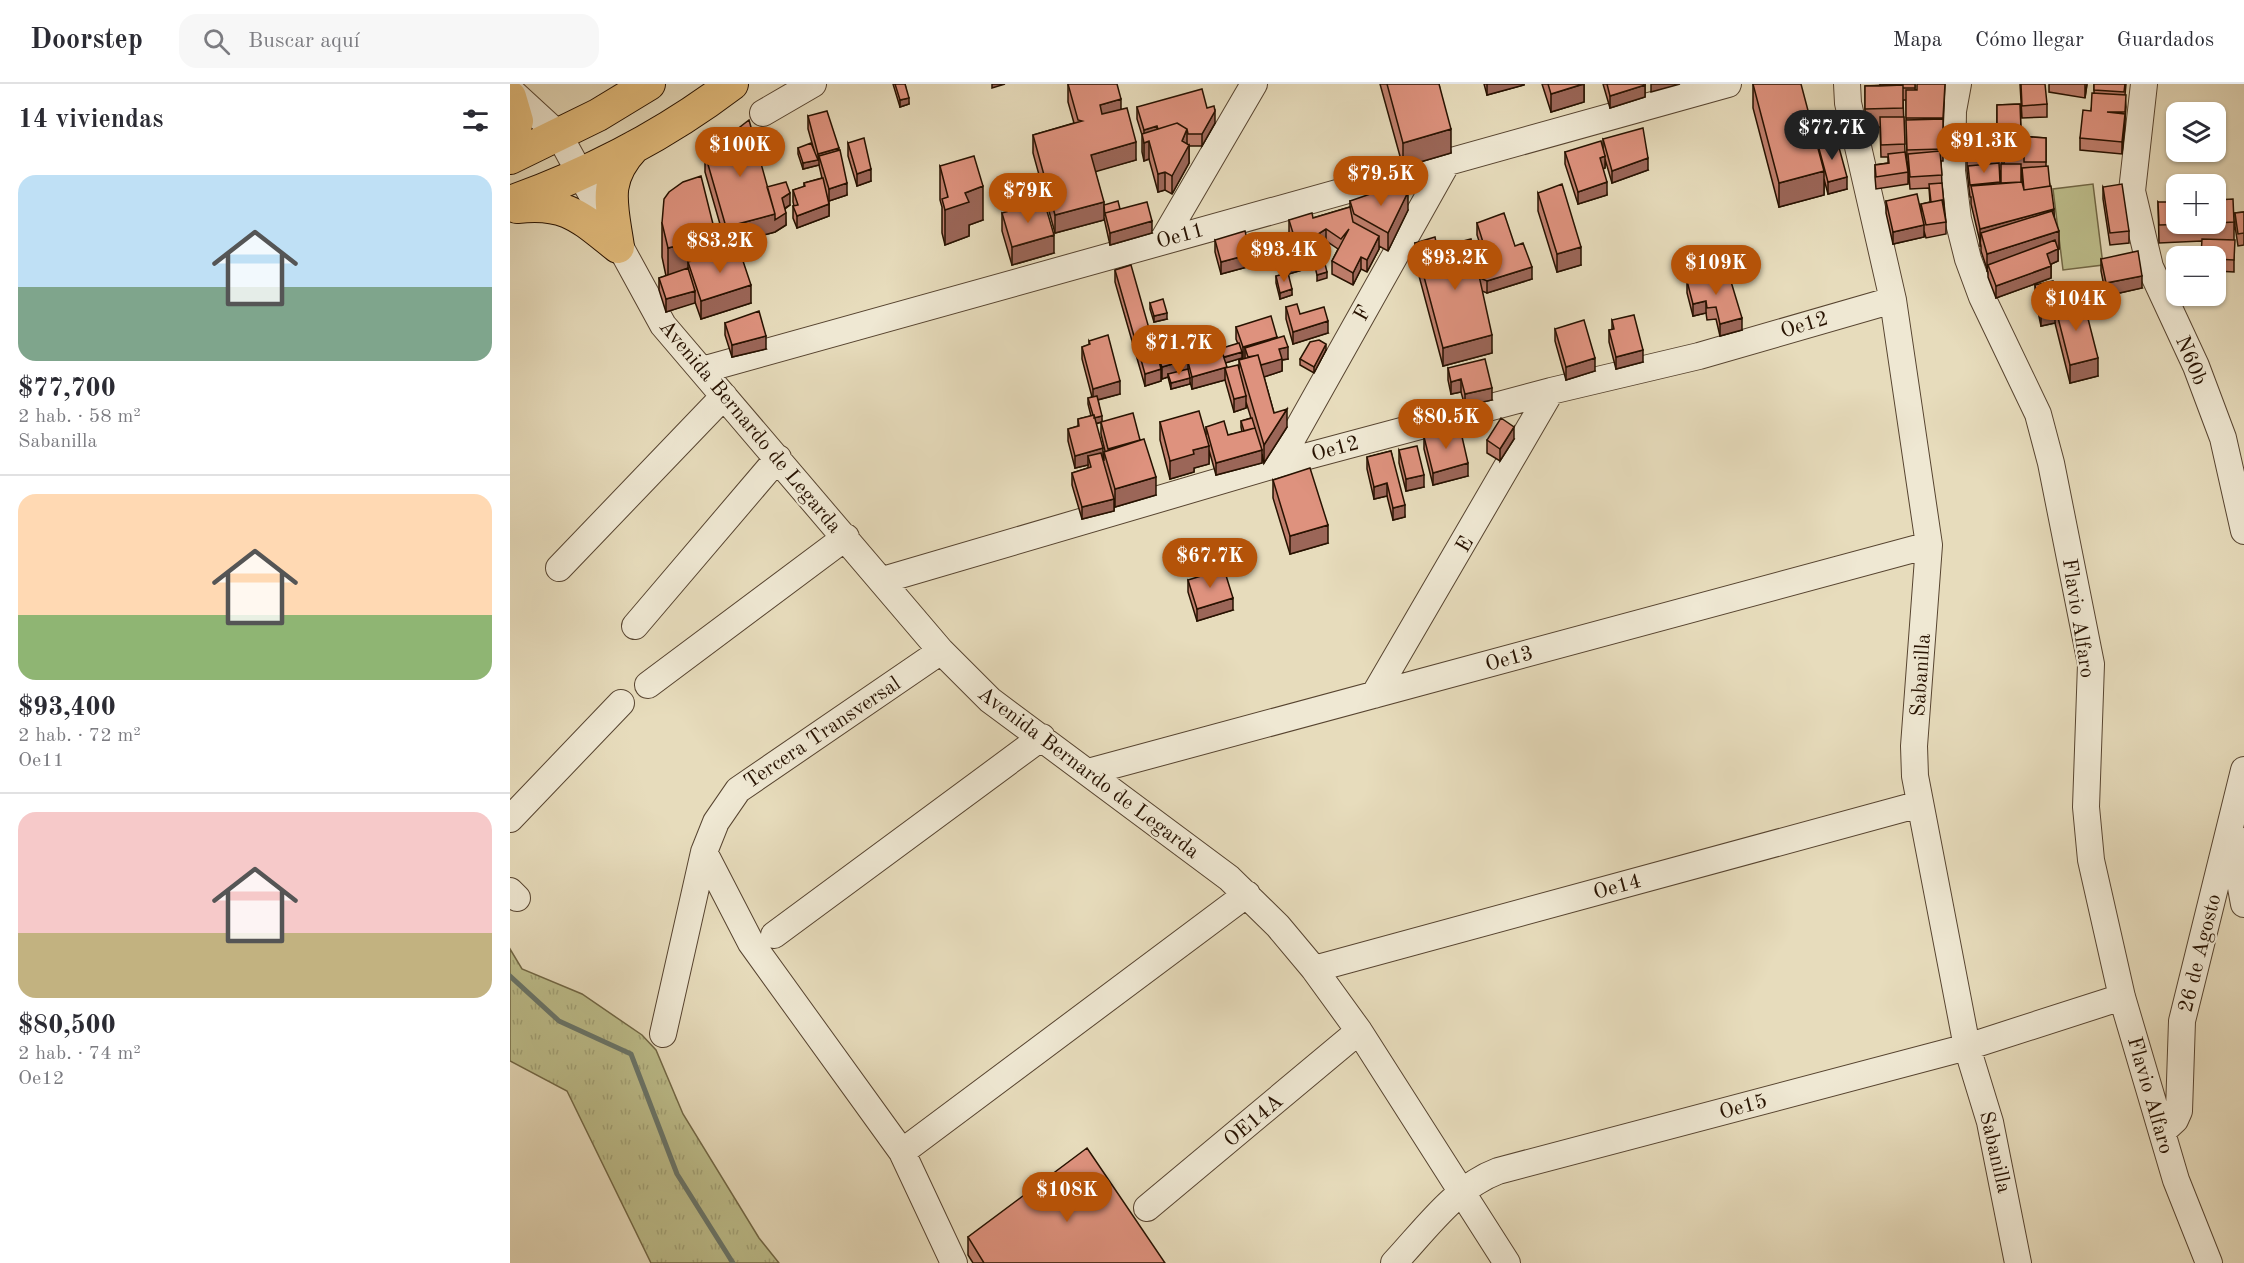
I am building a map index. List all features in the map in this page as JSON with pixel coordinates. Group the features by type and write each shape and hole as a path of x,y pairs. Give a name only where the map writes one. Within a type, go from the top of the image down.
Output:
{"main road":[{"path":"510,158 625,100 649,84"},
{"path":"510,202 579,175 638,144 680,120 732,84"},
{"path":"510,97 517,121 510,145"},
{"path":"618,247 612,186 621,161 638,144"},
{"path":"510,208 531,205 571,211 618,247"}],"street":[{"path":"763,113 813,84"},
{"path":"1163,240 1254,84"},
{"name":"Oe11","path":"702,370 1728,84"},
{"name":"Sabanilla","path":"1848,84 1848,103 1893,300 1929,545 1914,746 1920,804 1967,1047 1993,1133 2018,1263"},
{"name":"Flavio Alfaro","path":"1958,84 1953,111 1952,171 1958,219 1982,297 2038,414 2052,463 2091,664 2086,807 2090,850 2122,997 2176,1180 2209,1263"},
{"name":"N60b","path":"2144,84 2132,191 2150,267 2196,366 2223,438 2244,531"},
{"name":"Avenida Bernardo de Legarda","path":"510,90 559,135 663,326 883,580 941,651 990,700 1247,894 1278,926 1314,969 1359,1032 1507,1263"},
{"name":"F","path":"1278,464 1447,163"},
{"name":"Oe12","path":"883,580 1278,464 1551,391 1699,356 1893,300"},
{"name":"E","path":"1374,695 1551,391"},
{"path":"559,568 724,396"},
{"path":"635,626 778,458"},
{"path":"648,685 846,537"},
{"name":"Oe13","path":"1088,772 1929,545"},
{"name":"Tercera Transversal","path":"663,1034 704,852 716,822 738,790 941,651"},
{"path":"510,819 621,703"},
{"path":"774,935 1042,737"},
{"name":"26 de Agosto","path":"2162,1132 2175,1120 2179,1111 2182,1021 2244,770"},
{"name":"Oe14","path":"1314,969 1920,804"},
{"path":"2244,841 2238,871 2244,904"},
{"path":"704,852 751,943 902,1152 954,1263"},
{"path":"902,1152 1247,894"},
{"name":"Oe15","path":"1394,1263 1462,1191 1485,1175 1967,1047 2122,997"},
{"name":"OE14A","path":"1147,1208 1359,1032"}],"green space":[{"path":"2093,184 2103,265 2063,270 2053,189"},
{"path":"510,949 522,969 582,994 642,1035 656,1050 683,1114 759,1238 779,1263 651,1263 567,1091 510,1061"}],"building":[{"path":"895,84 905,84 909,98 900,100"},
{"path":"1068,84 1117,84 1121,99 1100,105 1102,114 1127,108 1136,142 1091,155 1104,202 1055,215 1033,135 1082,121 1078,120"},
{"path":"1387,84 1439,84 1451,129 1403,143"},
{"path":"1548,84 1583,84 1551,94"},
{"path":"1607,84 1645,84 1645,85 1610,96"},
{"path":"1753,84 1801,84 1824,171 1779,183"},
{"path":"1880,84 1915,84 1915,88 1903,88 1903,85 1880,86"},
{"path":"1917,84 1945,84 1943,118 1906,118 1906,90 1917,90"},
{"path":"2021,84 2045,84 2047,104 2022,106"},
{"path":"2094,84 2125,84 2124,92 2094,90"},
{"path":"1903,85 1903,108 1865,109 1865,86"},
{"path":"1202,89 1207,108 1214,106 1215,111 1202,134 1188,134 1187,129 1177,123 1158,129 1157,126 1144,130 1137,107"},
{"path":"2092,93 2126,95 2125,112 2107,112 2125,114 2122,142 2080,138 2083,110 2091,111"},
{"path":"2020,104 2021,130 1997,130 1997,105"},
{"path":"827,111 839,148 818,154 808,116"},
{"path":"1880,117 1904,117 1905,144 1881,145"},
{"path":"1943,119 1943,149 1907,150 1906,120"},
{"path":"749,120 775,214 726,227 705,154"},
{"path":"1177,123 1187,129 1182,141 1189,145 1172,176 1165,172 1158,174 1149,141 1144,143 1142,134"},
{"path":"1643,128 1648,158 1612,171 1603,139"},
{"path":"1967,134 2002,134 2002,159 1967,159"},
{"path":"2004,135 2046,138 2046,162 2024,162 2024,157 2004,157"},
{"path":"864,138 871,169 857,174 848,143"},
{"path":"1837,140 1847,177 1828,182 1818,145"},
{"path":"1601,141 1605,156 1600,158 1607,182 1578,192 1565,152"},
{"path":"811,143 818,160 803,163 798,148"},
{"path":"840,150 847,183 829,189 819,156"},
{"path":"1940,151 1942,175 1910,177 1908,154"},
{"path":"1905,152 1908,172 1876,177 1875,165 1889,163 1888,154"},
{"path":"974,156 983,186 965,193 969,202 945,210 942,199 948,197 940,166"},
{"path":"1999,163 2000,182 1970,185 1968,166"},
{"path":"2001,164 2021,164 2021,182 2001,183"},
{"path":"2048,166 2050,186 2024,190 2022,168"},
{"path":"701,176 716,236 668,248 662,223 664,199 669,192 683,182"},
{"path":"823,178 829,204 797,216 793,206 798,205 793,190 805,186 804,183"},
{"path":"786,182 790,193 782,198 786,213 775,220 767,187"},
{"path":"2022,182 2024,190 2051,186 2054,209 1980,229 1971,186"},
{"path":"1942,183 1944,205 1942,200 1931,202 1929,184"},
{"path":"1399,184 1408,192 1388,233 1354,214 1350,201"},
{"path":"1562,184 1581,247 1557,254 1538,193"},
{"path":"2122,184 2129,231 2110,233 2103,187"},
{"path":"1917,194 1924,225 1893,232 1886,201"},
{"path":"2226,199 2233,199 2234,222 2226,222"},
{"path":"1942,200 1946,222 1926,225 1921,204"},
{"path":"1044,201 1054,235 1012,247 1002,213"},
{"path":"1118,201 1120,209 1105,213 1105,216 1104,205"},
{"path":"1147,202 1152,221 1110,233 1105,213"},
{"path":"2158,202 2166,202 2166,225 2159,225"},
{"path":"1350,207 1353,222 1379,236 1367,260 1361,257 1353,273 1332,261 1349,229 1341,239 1326,229 1318,234 1323,252 1282,264 1275,238 1293,233 1289,220 1312,213 1313,218"},
{"path":"2052,211 2059,231 1987,254 1981,233"},
{"path":"2244,212 2244,233 2238,234 2235,213"},
{"path":"1504,213 1515,246 1523,243 1532,267 1487,281 1480,278 1475,259 1487,255 1477,223"},
{"path":"1245,231 1251,254 1221,262 1215,240"},
{"path":"1435,237 1437,248 1471,239 1492,335 1443,348 1415,243"},
{"path":"2202,239 2235,240 2234,260 2226,260 2226,246 2202,246"},
{"path":"2055,240 2058,249 2047,254 2051,266 1996,286 1988,265"},
{"path":"738,246 751,285 701,301 688,262"},
{"path":"2138,251 2142,276 2106,283 2101,259"},
{"path":"1325,264 1327,272 1317,275 1315,267"},
{"path":"1131,265 1150,332 1134,336 1115,270"},
{"path":"688,268 695,291 666,299 659,278"},
{"path":"1288,273 1292,289 1280,293 1276,276"},
{"path":"1705,274 1707,281 1729,275 1742,318 1720,324 1716,307 1707,308 1706,301 1693,304 1687,281"},
{"path":"2053,281 2058,306 2055,306 2055,310 2041,313 2035,285"},
{"path":"1163,299 1167,313 1154,316 1150,303"},
{"path":"2083,299 2098,358 2070,365 2055,306"},
{"path":"1297,304 1300,314 1324,307 1328,321 1293,332 1286,307"},
{"path":"759,311 766,336 732,345 725,323"},
{"path":"1634,315 1643,350 1616,357 1609,330 1614,329 1612,320"},
{"path":"1271,316 1277,337 1243,347 1236,327"},
{"path":"1584,320 1595,358 1566,367 1555,329"},
{"path":"1185,329 1193,358 1162,367 1158,357 1161,369 1145,374 1135,338 1144,335 1149,353 1157,350 1154,338"},
{"path":"1108,335 1120,381 1093,389 1082,347 1090,344 1089,341"},
{"path":"1284,336 1288,347 1279,349 1282,359 1261,365 1258,355 1248,357 1245,348"},
{"path":"1319,340 1326,344 1314,367 1300,359 1310,342"},
{"path":"1239,343 1242,352 1224,357 1222,352 1220,353 1219,349"},
{"path":"1222,352 1227,367 1192,377 1188,362"},
{"path":"1258,355 1274,413 1287,409 1264,445 1239,360"},
{"path":"1485,359 1492,388 1465,394 1461,379 1451,382 1448,368"},
{"path":"1238,365 1246,396 1234,399 1225,368"},
{"path":"1188,369 1190,378 1171,383 1168,374"},
{"path":"1097,396 1102,416 1094,418 1088,398"},
{"path":"1199,411 1209,446 1193,450 1194,454 1170,461 1160,422"},
{"path":"1133,413 1140,440 1108,449 1101,422"},
{"path":"1094,415 1103,448 1075,456 1068,429 1079,426 1078,419"},
{"path":"1252,418 1255,428 1244,431 1241,421"},
{"path":"1501,418 1514,427 1500,449 1487,440"},
{"path":"1224,421 1228,435 1255,428 1262,450 1216,463 1206,427"},
{"path":"1460,428 1468,463 1433,473 1424,437"},
{"path":"1144,439 1156,477 1115,489 1104,452"},
{"path":"1417,446 1424,475 1406,479 1399,450"},
{"path":"1391,451 1405,505 1393,508 1387,483 1374,487 1367,457"},
{"path":"1101,453 1114,499 1082,507 1072,473 1091,467 1088,456"},
{"path":"1310,468 1328,525 1290,536 1273,480"},
{"path":"1224,569 1233,598 1197,609 1188,580"},
{"path":"1087,1148 1165,1263 984,1263 968,1237"}],"waterway":[{"path":"510,976 559,1021 631,1054 677,1174 733,1263"}]}
